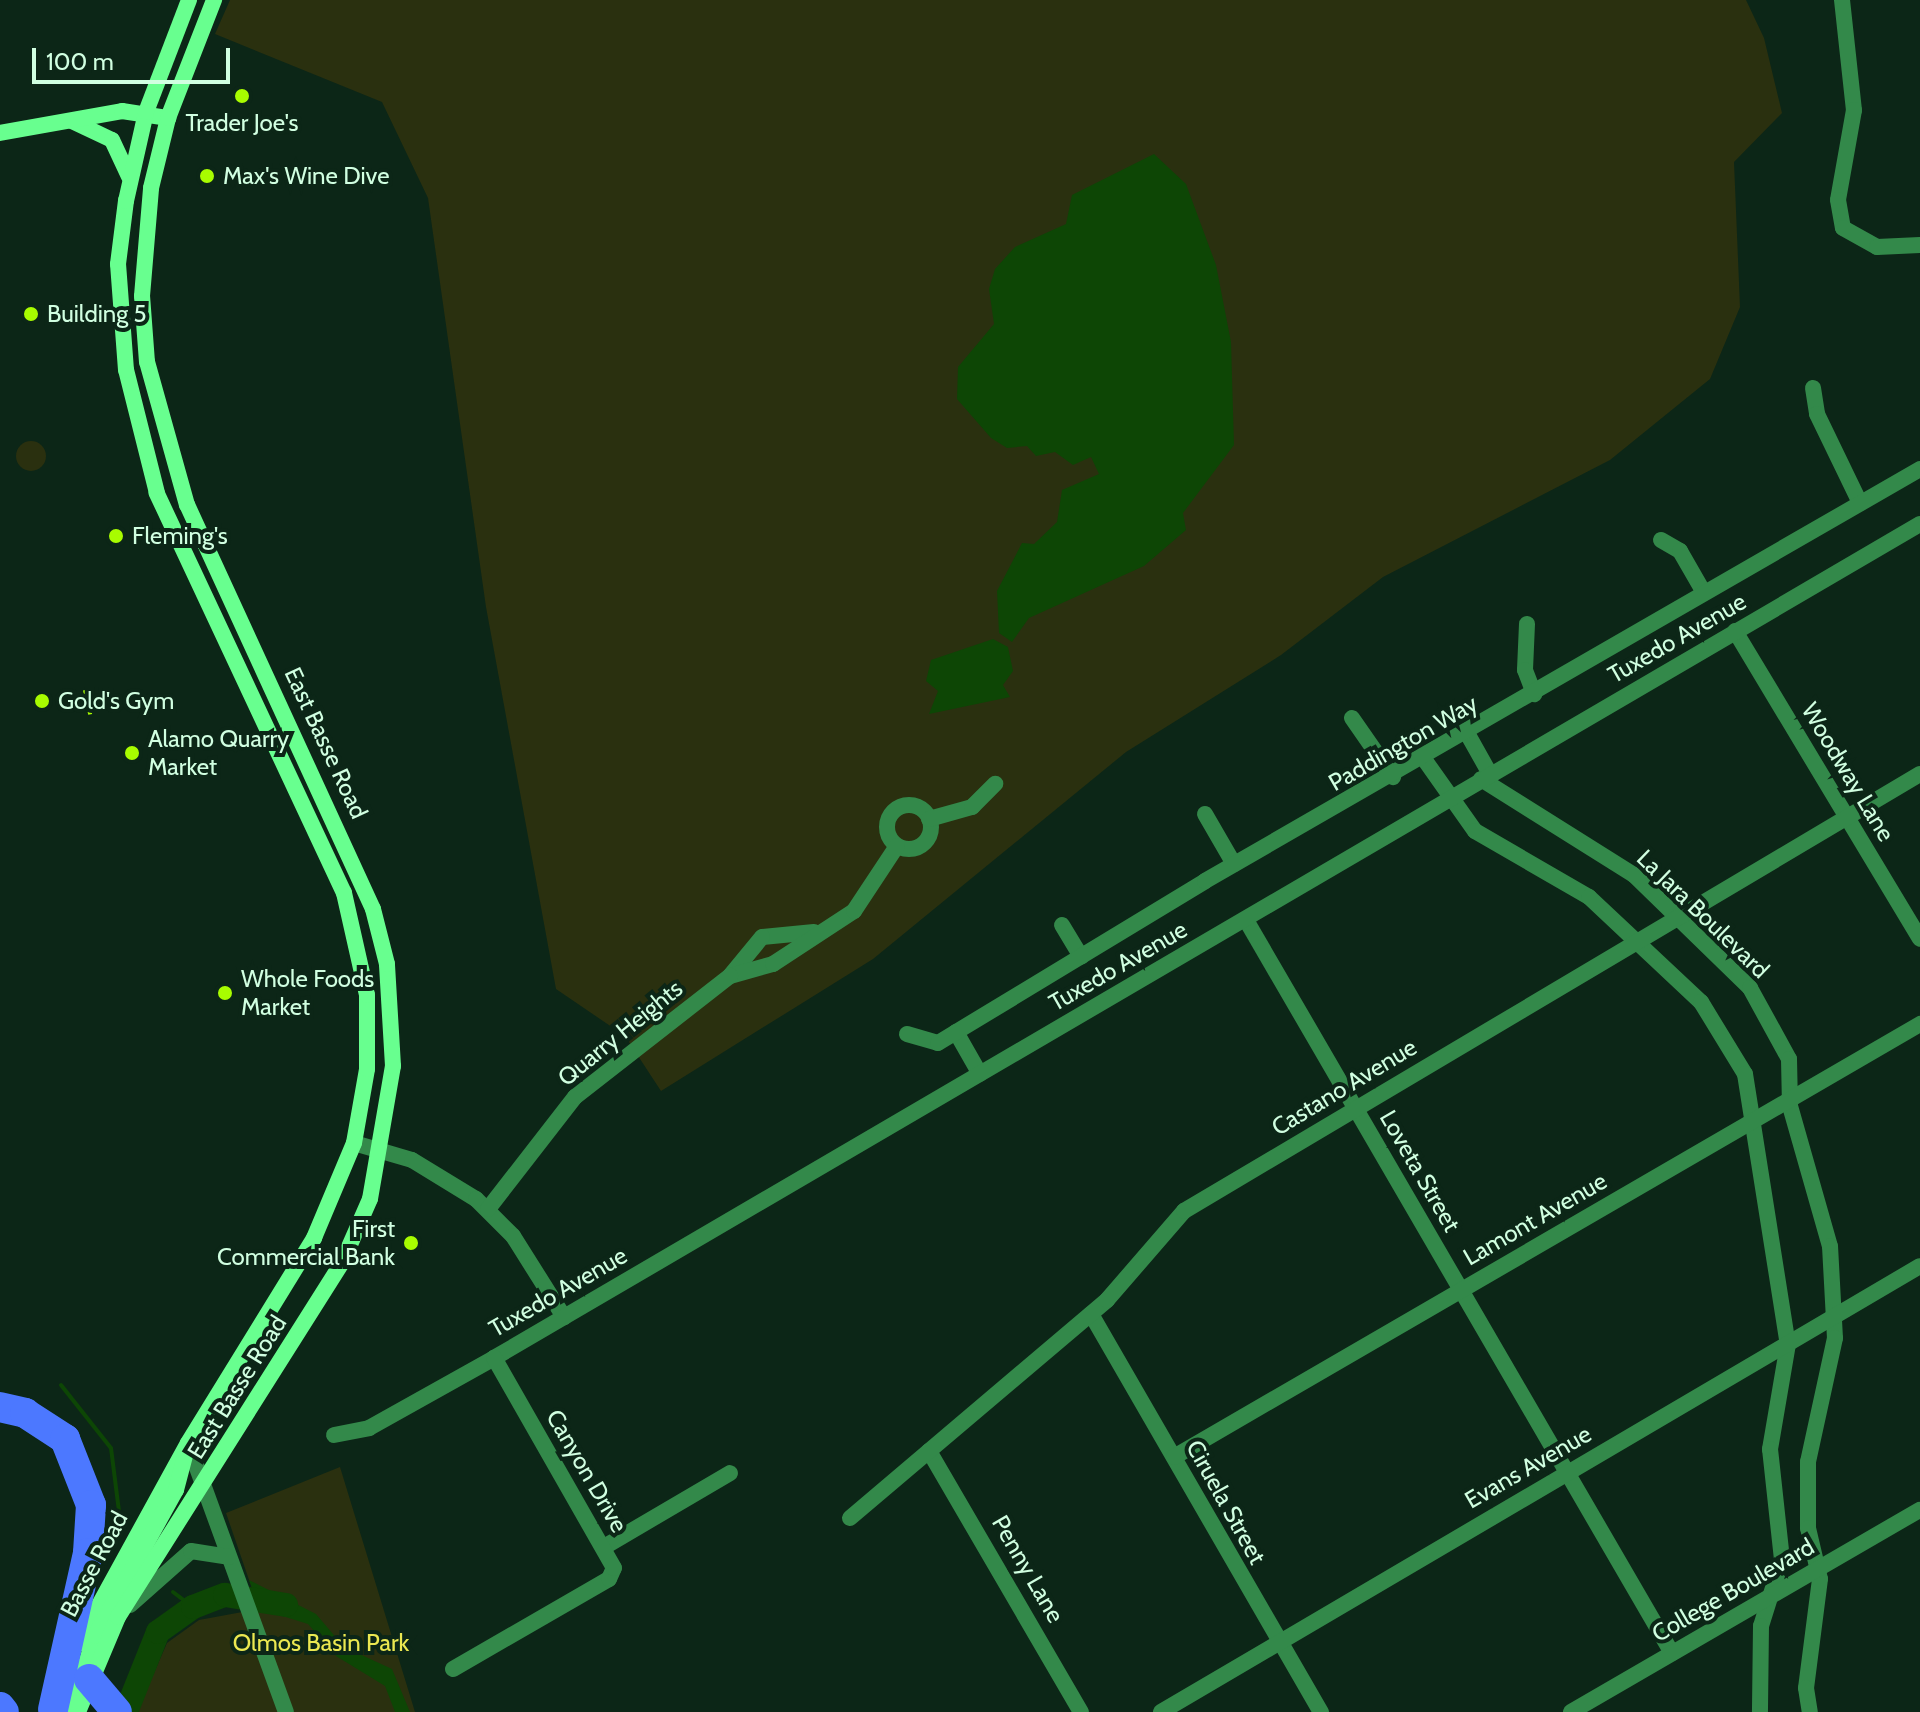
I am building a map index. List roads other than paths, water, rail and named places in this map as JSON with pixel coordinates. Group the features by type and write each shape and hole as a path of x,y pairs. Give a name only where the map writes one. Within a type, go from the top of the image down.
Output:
{"highway":[{"path":"0,1407 25,1413 65,1439 91,1505 88,1553 63,1711"}],"main road":[{"name":"East Basse Road","path":"188,1443 314,1238 354,1143 367,1069 367,995 352,918 324,845 175,533 143,448 119,298 130,180 146,112 189,0"},
{"name":"East Basse Road","path":"203,1485 342,1263 370,1199 393,1066 392,1007 381,937 343,836 187,505 157,417 144,251 168,118 214,0"},
{"path":"0,133 71,120 146,112 168,118"},
{"path":"71,120 113,141 130,180"},
{"path":"324,845 343,836"},
{"name":"Basse Road","path":"63,1711 98,1604 188,1443"},
{"name":"Basse Road","path":"63,1711 105,1697 118,1617 203,1485"}],"street":[{"path":"1842,0 1854,98 1838,200 1843,228 1877,247 1920,245"},
{"path":"1813,388 1817,414 1860,503"},
{"name":"Paddington Way","path":"907,1034 938,1043 1234,864 1393,777 1703,591 1920,469"},
{"name":"Tuxedo Avenue","path":"334,1435 369,1428 494,1358 1920,524"},
{"path":"1661,540 1680,551 1703,591"},
{"path":"1527,624 1525,670 1534,694"},
{"name":"Woodway Lane","path":"1735,631 1920,939"},
{"path":"1352,718 1393,777"},
{"path":"1467,733 1485,776"},
{"path":"1424,759 1475,831 1589,897 1701,1002 1729,1043 1745,1074 1753,1110 1748,1124 1788,1344 1770,1449 1782,1559 1776,1593 1761,1626 1760,1712"},
{"name":"Castano Avenue","path":"850,1518 1091,1314 1184,1211 1676,920 1846,815 1920,774"},
{"name":"La Jara Boulevard","path":"1485,776 1634,875 1676,920 1734,969 1774,1025 1789,1059 1791,1099 1830,1246 1835,1350 1808,1462 1808,1528 1819,1568 1806,1688 1810,1712"},
{"path":"929,819 972,807 995,784"},
{"path":"918,807 929,819 925,843 897,846 887,828 897,809 918,807"},
{"path":"1205,814 1234,864"},
{"name":"Quarry Heights","path":"730,976 773,964 814,932 866,899 897,846"},
{"name":"Loveta Street","path":"1246,920 1672,1653"},
{"path":"1062,925 1081,957"},
{"name":"Quarry Heights","path":"488,1209 575,1097 730,976 762,937 814,932"},
{"name":"Lamont Avenue","path":"1174,1457 1920,1024"},
{"path":"956,1032 980,1074"},
{"path":"354,1143 435,1171 488,1209 564,1317"},
{"name":"Evans Avenue","path":"1161,1712 1277,1641 1920,1266"},
{"name":"Ciruela Street","path":"1091,1314 1277,1641 1321,1712"},
{"name":"Canyon Drive","path":"453,1669 609,1579 614,1568 494,1358"},
{"path":"188,1443 286,1712"},
{"name":"Penny Lane","path":"929,1451 1081,1712"},
{"path":"604,1547 730,1473"},
{"name":"College Boulevard","path":"1571,1712 1920,1510"},
{"path":"118,1617 191,1551 230,1559"}],"waterway":[{"path":"61,1385 111,1448 120,1519"},
{"path":"173,1592 193,1607"},
{"path":"126,1712 158,1632 193,1607 225,1595 286,1605"}],"railway":[{"path":"85,690 90,714"}],"place":[{"name":"Trader Joe's","path":"242,96"},
{"name":"Max's Wine Dive","path":"207,176"},
{"name":"Building 5","path":"31,314"},
{"name":"Fleming's","path":"116,536"},
{"name":"Gold's Gym","path":"42,701"},
{"name":"Alamo Quarry Market","path":"132,753"},
{"name":"Whole Foods Market","path":"225,993"},
{"name":"First Commercial Bank","path":"411,1243"}],"park label":[{"name":"Olmos Basin Park","path":"321,1643"}]}
